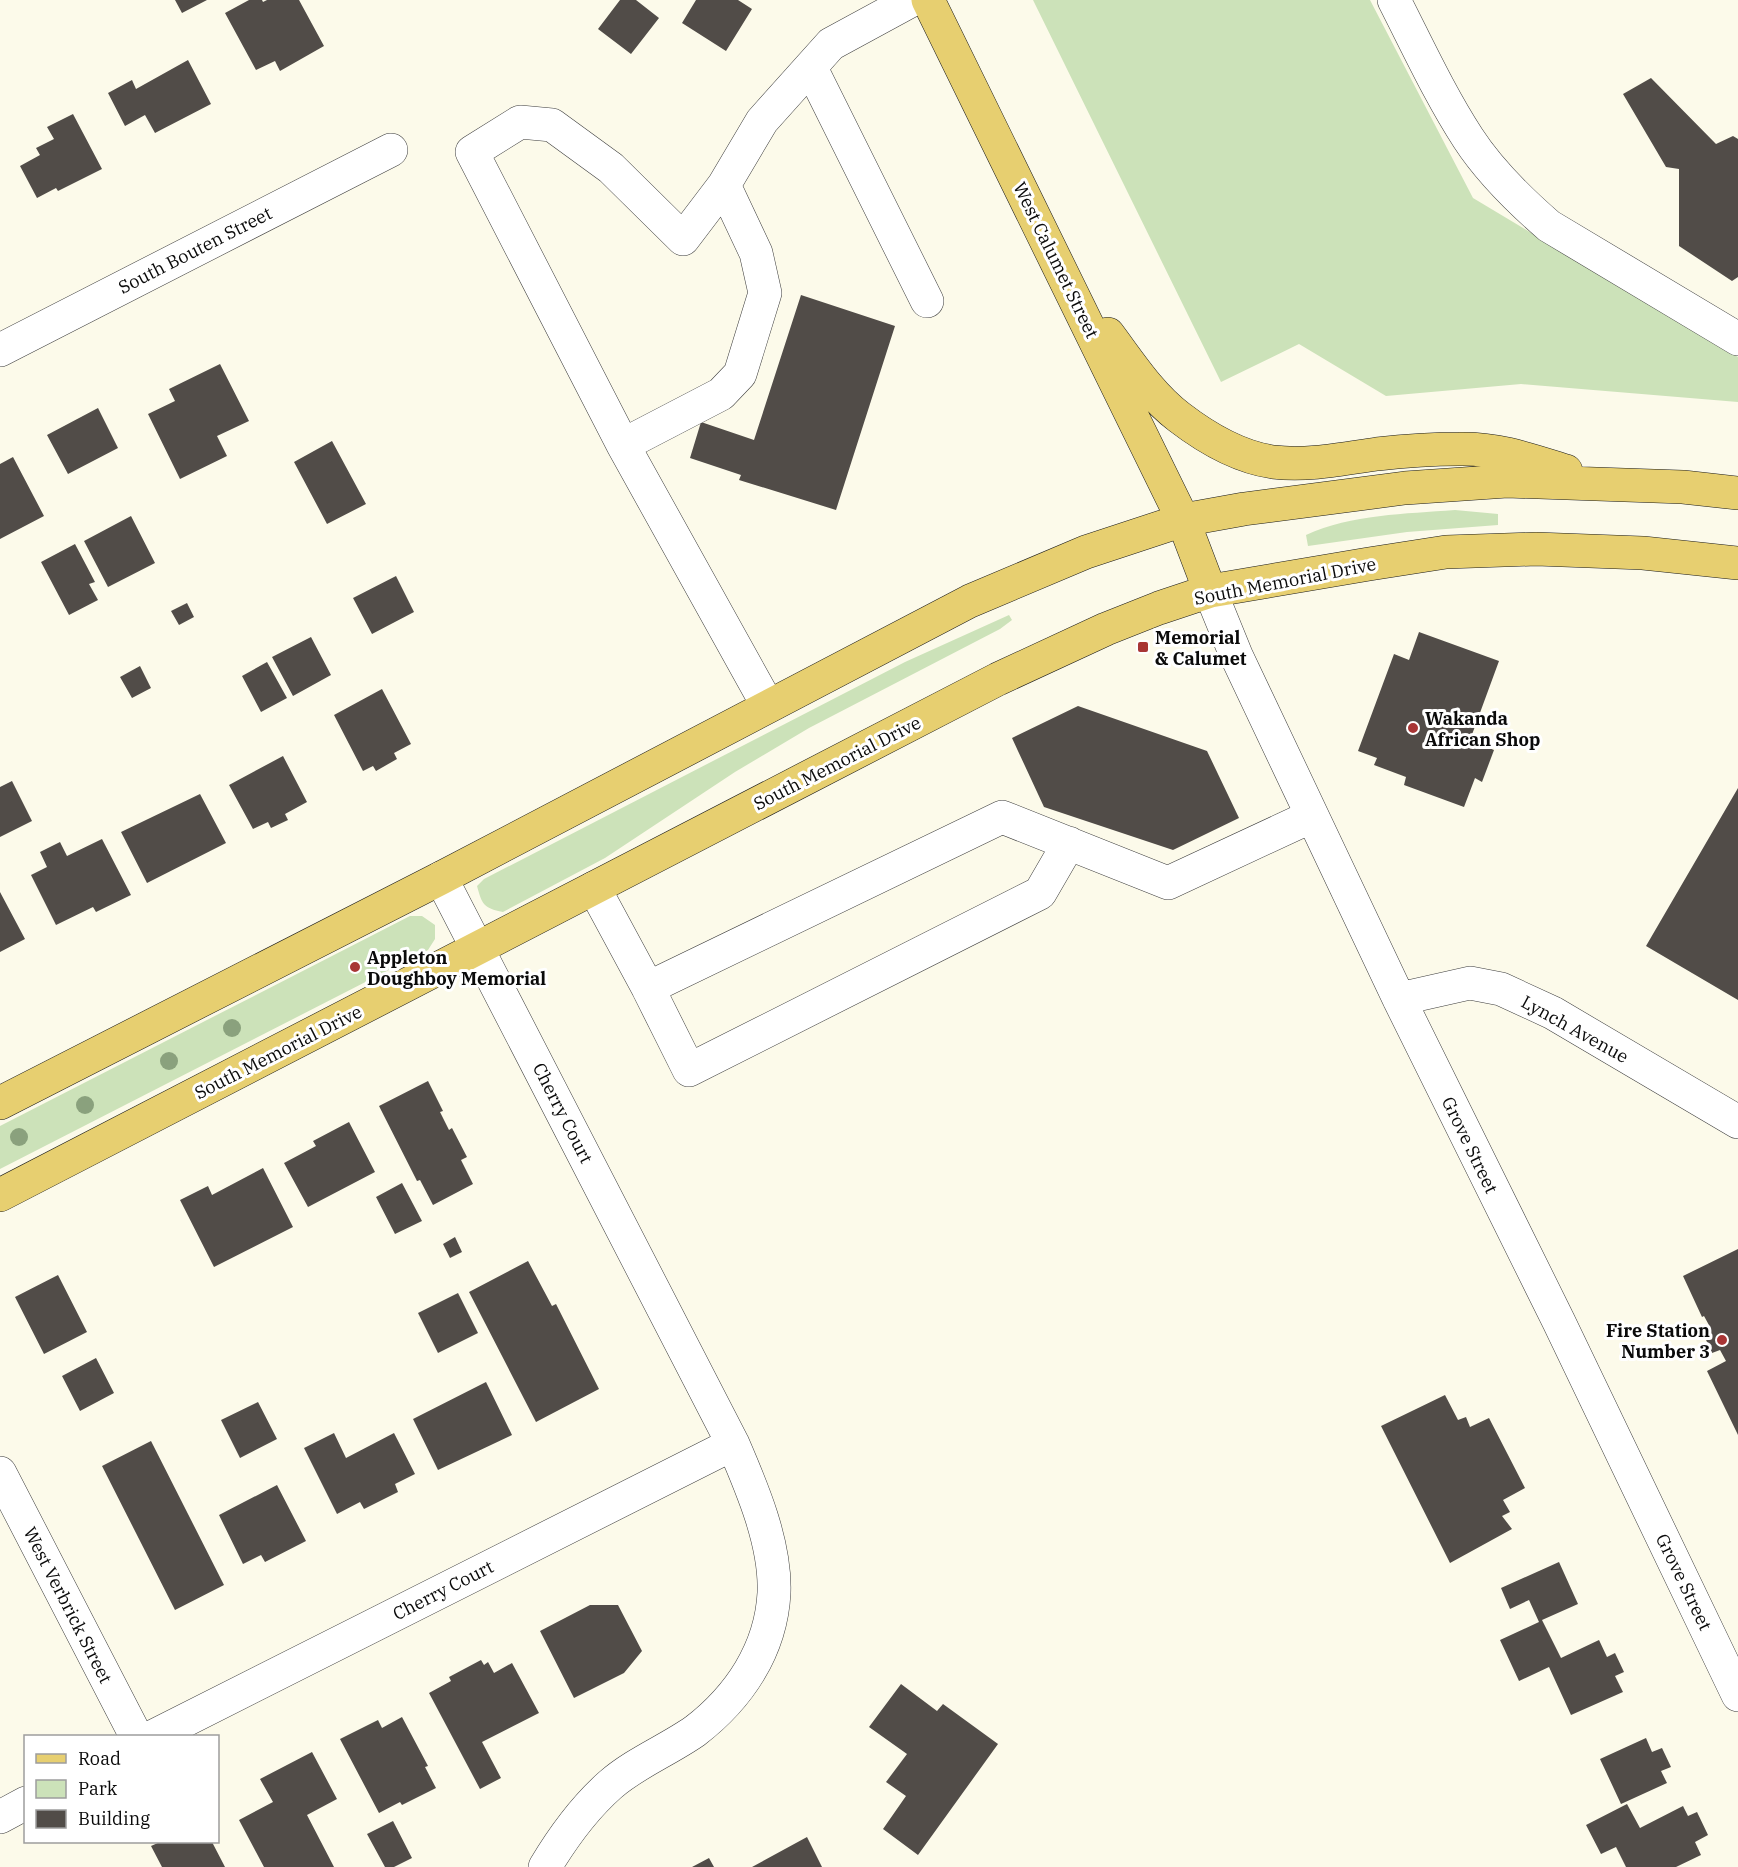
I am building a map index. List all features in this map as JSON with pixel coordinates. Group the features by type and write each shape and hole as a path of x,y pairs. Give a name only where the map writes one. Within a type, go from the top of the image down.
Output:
{"main road":[{"name":"West Calumet Street","path":"927,0 1183,520 1210,591"},
{"path":"1063,274 1156,397 1177,416 1210,439 1244,454 1271,462 1309,464 1380,454 1460,448 1506,453 1605,483"},
{"path":"0,1103 441,878 969,601 1086,552 1183,520 1244,509 1405,488 1507,481 1683,487 1738,493"},
{"name":"South Memorial Drive","path":"0,1196 999,679 1106,629 1160,608 1210,591 1261,581 1446,552 1536,549 1643,552 1738,563"}],"street":[{"path":"768,706 623,445 472,152 520,123 552,125 611,168 683,239 724,184 762,122 831,44 912,0"},
{"path":"1394,0 1447,103 1469,140 1497,176 1523,204 1549,226 1738,339"},
{"path":"811,68 927,302"},
{"name":"South Bouten Street","path":"0,350 391,150"},
{"path":"623,445 721,394 740,374 765,293 756,253 724,184"},
{"name":"Grove Street","path":"1210,591 1236,655 1399,999 1559,1322 1738,1695"},
{"path":"648,988 1002,817 1168,883 1312,816"},
{"path":"594,888 689,1070 1040,893 1069,843"},
{"name":"Cherry Court","path":"441,878 733,1444 750,1482 770,1555 774,1592 770,1622 759,1653 746,1679 722,1709 673,1746 611,1784 584,1811 560,1842 545,1867"},
{"name":"Lynch Avenue","path":"1399,999 1470,983 1501,989 1553,1013 1738,1122"},
{"name":"Cherry Court","path":"158,1735 733,1444"},
{"name":"West Verbrick Street","path":"0,1473 135,1735"},
{"path":"0,1817 24,1804"}],"green space":[{"path":"1033,0 1370,0 1473,198 1738,357 1738,402 1521,384 1386,396 1299,344 1221,382"},
{"path":"1455,510 1498,514 1498,525 1407,532 1308,546 1306,535 1342,523 1379,516"},
{"path":"1009,615 1012,620 1000,629 809,728 735,772 605,858 503,912 487,907 482,901 477,886 484,879 905,662"},
{"path":"410,916 422,916 435,925 435,939 428,950 0,1169 0,1126"}],"building":[{"path":"175,0 207,0 182,13"},
{"path":"249,0 262,0 263,2 299,0 324,46 280,71 275,61 256,70 225,13"},
{"path":"620,0 636,0 659,18 631,54 598,29"},
{"path":"696,0 738,0 752,9 726,51 682,23"},
{"path":"188,60 211,104 155,133 145,115 125,126 108,93 132,80 136,89"},
{"path":"1651,78 1716,144 1733,136 1738,139 1738,277 1732,281 1679,246 1679,169 1666,167 1623,94"},
{"path":"73,114 102,169 58,191 56,188 37,198 20,166 40,155 36,148 54,139 47,127"},
{"path":"801,295 895,326 836,510 739,480 741,475 690,458 701,422 754,440"},
{"path":"220,364 249,421 217,436 227,456 180,479 148,414 175,401 169,389"},
{"path":"98,408 118,448 68,474 47,435"},
{"path":"332,441 366,504 327,524 294,462"},
{"path":"13,457 44,516 0,539 0,464"},
{"path":"131,516 155,563 108,587 84,541"},
{"path":"75,544 95,582 89,584 98,600 69,615 41,562"},
{"path":"396,576 414,612 372,634 353,598"},
{"path":"187,603 194,617 179,625 171,611"},
{"path":"1419,632 1499,661 1470,740 1494,750 1482,782 1475,778 1464,807 1404,785 1406,777 1374,765 1377,758 1358,751 1394,654 1409,660"},
{"path":"311,637 331,675 293,696 272,657"},
{"path":"267,662 287,698 261,712 242,676"},
{"path":"140,666 151,688 132,698 120,677"},
{"path":"382,689 411,744 394,753 397,759 376,771 373,766 363,771 334,715"},
{"path":"1078,706 1207,751 1239,818 1173,850 1044,807 1012,738"},
{"path":"283,756 307,802 285,814 288,820 271,828 268,822 253,829 229,785"},
{"path":"12,781 32,821 0,837 0,787"},
{"path":"1738,788 1738,1000 1646,946"},
{"path":"200,794 226,843 147,883 121,832"},
{"path":"102,839 131,895 96,912 93,907 56,925 31,875 47,867 40,852 60,842 67,856"},
{"path":"0,892 25,939 0,952"},
{"path":"428,1081 443,1111 440,1112 449,1130 452,1128 467,1157 461,1160 473,1184 433,1205 420,1180 417,1181 379,1106"},
{"path":"349,1122 375,1172 308,1207 284,1163 316,1146 313,1141"},
{"path":"263,1168 293,1227 214,1267 180,1200 208,1186 212,1195"},
{"path":"402,1183 422,1221 395,1234 376,1197"},
{"path":"455,1237 462,1252 450,1258 443,1244"},
{"name":"Fire Station Number 3","path":"1738,1249 1738,1435 1707,1371 1726,1361 1720,1350 1712,1353 1702,1331 1710,1327 1704,1316 1702,1317 1683,1276"},
{"path":"528,1261 552,1306 556,1304 599,1389 536,1422 469,1292"},
{"path":"58,1275 87,1332 44,1354 15,1297"},
{"path":"458,1293 478,1333 438,1353 418,1313"},
{"path":"96,1358 114,1393 80,1411 62,1376"},
{"path":"486,1382 512,1435 438,1470 413,1419"},
{"path":"1445,1395 1458,1420 1466,1417 1470,1427 1489,1418 1525,1488 1503,1500 1510,1512 1502,1516 1512,1529 1450,1563 1381,1426"},
{"path":"258,1402 277,1439 240,1458 221,1420"},
{"path":"334,1433 346,1458 394,1433 415,1474 395,1484 398,1492 364,1509 360,1502 337,1514 304,1448"},
{"path":"151,1441 224,1585 175,1610 102,1466"},
{"path":"277,1485 306,1541 265,1562 261,1555 243,1564 219,1515"},
{"path":"1559,1562 1578,1604 1542,1620 1561,1658 1599,1640 1607,1657 1615,1653 1624,1672 1615,1676 1623,1692 1571,1715 1549,1667 1519,1681 1500,1640 1539,1622 1529,1600 1510,1609 1501,1588"},
{"path":"590,1605 618,1605 642,1651 624,1673 574,1698 540,1631"},
{"path":"481,1660 484,1665 488,1662 494,1673 512,1663 539,1713 482,1742 501,1778 480,1789 429,1693 451,1681 449,1677"},
{"path":"901,1684 937,1711 943,1704 998,1744 918,1855 883,1829 906,1796 886,1782 907,1754 869,1727"},
{"path":"402,1717 428,1766 425,1767 436,1788 402,1805 400,1802 379,1813 340,1739 378,1720 382,1728"},
{"path":"1646,1738 1652,1752 1662,1748 1671,1767 1661,1771 1667,1783 1621,1804 1600,1759"},
{"path":"312,1752 337,1799 307,1815 334,1867 264,1867 239,1820 273,1802 260,1779"},
{"path":"1627,1804 1640,1828 1683,1806 1688,1816 1697,1812 1708,1835 1695,1842 1701,1855 1676,1867 1626,1867 1616,1847 1601,1854 1586,1825"},
{"path":"393,1821 412,1858 394,1867 385,1867 367,1834"},
{"path":"807,1837 822,1867 752,1867"},
{"path":"158,1843 213,1843 225,1867 162,1867 151,1846"},
{"path":"709,1858 714,1867 692,1867"}],"place":[{"name":"Memorial & Calumet","path":"1143,647"},
{"name":"Wakanda African Shop","path":"1413,728"},
{"name":"Appleton Doughboy Memorial","path":"355,967"},
{"name":"Fire Station Number 3","path":"1722,1340"}]}
